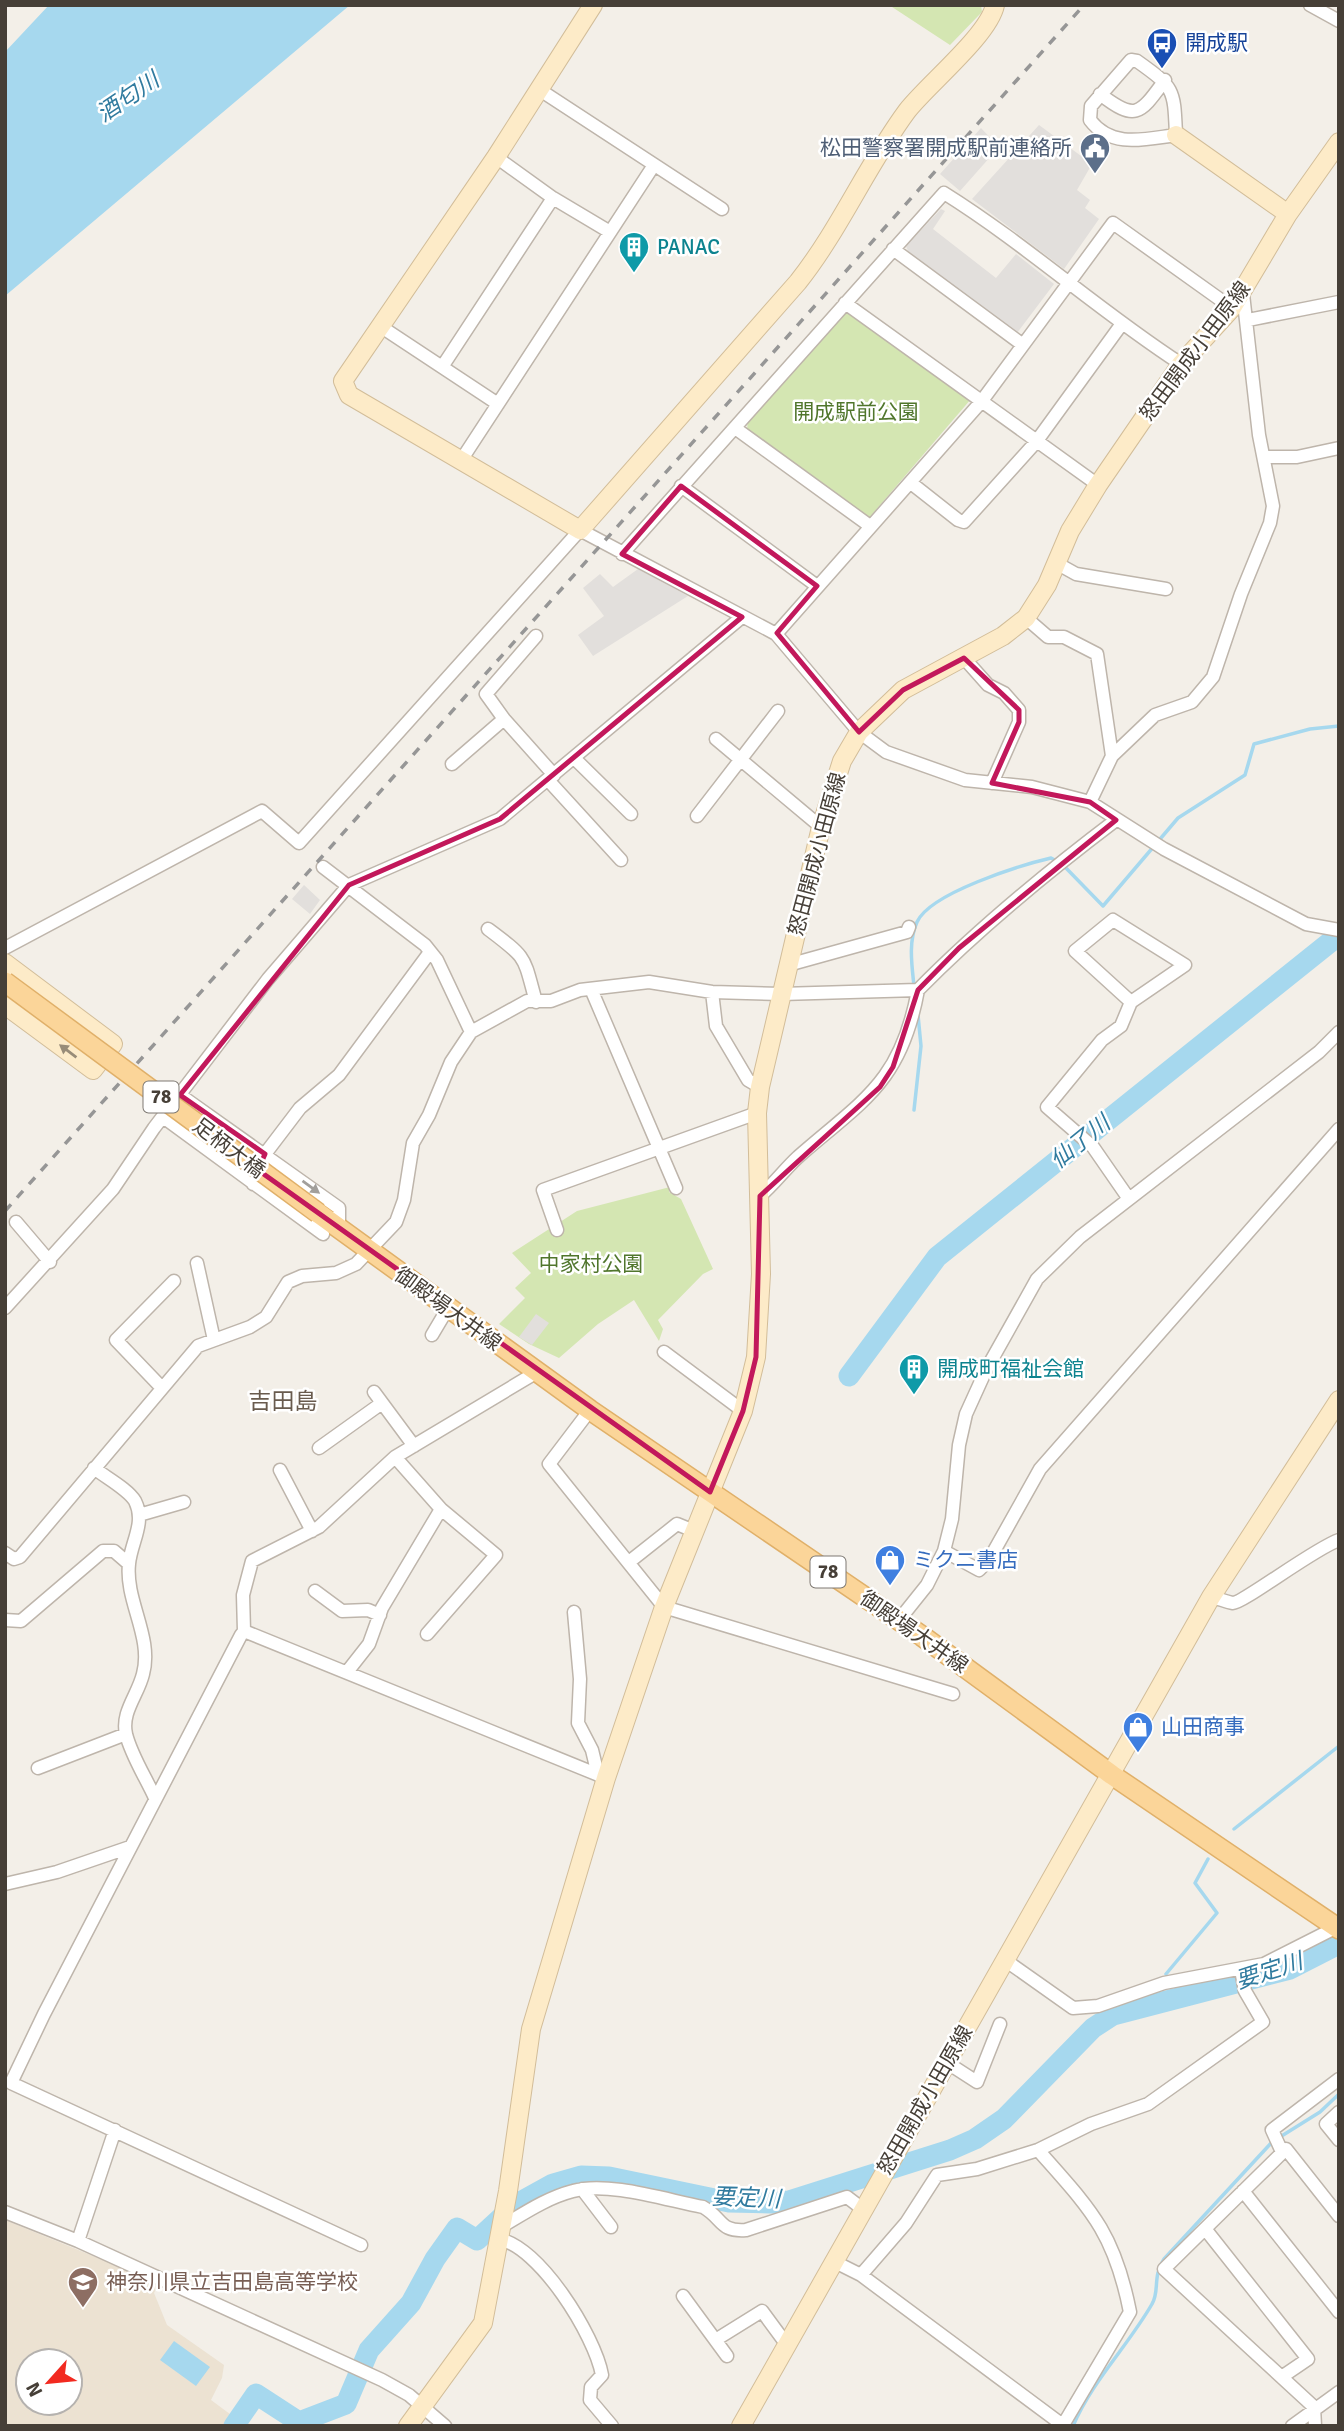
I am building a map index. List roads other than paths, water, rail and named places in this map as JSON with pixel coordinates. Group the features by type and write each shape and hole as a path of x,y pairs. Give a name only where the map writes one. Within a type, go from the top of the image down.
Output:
{"main road":[{"name":"足柄大橋","path":"5,982 318,1213"},
{"name":"御殿場大井線","path":"318,1213 331,1231 368,1251 590,1410 899,1620 1112,1775 1338,1928"}],"street":[{"path":"593,5 496,157 343,381 349,395 622,554 776,634 859,732 887,752 965,780 1031,787 1090,802 1164,849 1306,923 1339,930"},
{"path":"5,948 262,811 302,846 798,282 816,259 908,110 982,29 995,5"},
{"path":"1310,5 1339,21"},
{"path":"1176,135 1172,92 1165,80 1131,60 1091,107 1090,120 1112,138 1122,141 1176,135 1289,215"},
{"path":"1100,94 1122,110 1133,113 1144,107 1165,80"},
{"path":"540,90 722,209"},
{"name":"怒田開成小田原線","path":"408,2426 483,2323 508,2191 531,2029 602,1776 664,1607 743,1411 756,1357 761,1274 757,1113 760,1087 821,827 842,761 859,732 903,690 1003,636 1026,618 1058,564 1070,531 1098,485 1181,365 1238,301 1289,215 1339,142"},
{"path":"496,157 553,198 610,232"},
{"path":"462,459 654,165"},
{"path":"622,554 944,193 1069,282 1121,326 1181,365"},
{"path":"442,367 553,198"},
{"path":"776,634 981,402 1113,223 1238,301 1248,320 1259,435 1273,506 1270,523 1241,594 1213,677 1192,702 1155,715 1112,756 1090,802"},
{"path":"893,249 1023,345"},
{"path":"845,303 1098,485"},
{"path":"1248,320 1339,303"},
{"path":"380,326 498,404"},
{"path":"911,483 964,522 1036,442 1121,326"},
{"path":"735,428 870,526"},
{"path":"1265,457 1297,457 1339,448"},
{"path":"681,486 817,586"},
{"path":"1058,564 1076,574 1166,589"},
{"path":"5,1308 50,1262 113,1189 163,1117 268,979 349,885 500,819 742,617"},
{"path":"1026,618 1048,637 1065,638 1097,654 1112,756"},
{"path":"536,636 486,694 621,860"},
{"path":"964,658 988,685 1004,693 1018,710 1019,722 992,783"},
{"path":"697,816 778,711"},
{"path":"452,764 504,719"},
{"path":"716,739 821,827"},
{"path":"574,758 631,814"},
{"path":"760,1196 797,1159 880,1087 893,1067 915,1011 918,990 959,948 1116,820"},
{"path":"323,867 430,952 471,1032"},
{"path":"1129,1199 1093,1147 1047,1107 1102,1040 1121,1026 1131,1002 1185,965 1113,919 1075,951 1131,1002"},
{"path":"788,965 907,932 909,928"},
{"path":"488,929 521,954 528,965 536,1002"},
{"path":"253,1184 265,1154 300,1108 339,1075 430,952"},
{"path":"5,963 113,1044 93,1070 5,1005"},
{"path":"5,1553 14,1559 20,1557 198,1346 250,1327 266,1317 288,1282 302,1276 336,1273 356,1264 396,1222 404,1200 412,1143 429,1115 451,1062 471,1032 527,1001 551,1001 591,989 649,982 712,992 781,994 918,990"},
{"path":"591,989 677,1188"},
{"path":"712,992 716,1026 748,1080 760,1087"},
{"path":"899,1620 927,1585 944,1551 952,1519 959,1445 966,1413 986,1370 1037,1279 1060,1254 1309,1059 1339,1032"},
{"path":"163,1117 253,1184 331,1231 339,1208 180,1095"},
{"path":"557,1230 543,1190 757,1113"},
{"path":"944,1551 972,1569 979,1570 989,1560 1040,1469 1339,1129"},
{"path":"16,1222 50,1262"},
{"path":"197,1263 214,1340"},
{"path":"162,1388 116,1340 174,1282"},
{"path":"432,1335 448,1308"},
{"path":"664,1352 743,1411"},
{"path":"361,2245 11,2083 155,1798 244,1631 243,1595 252,1561 312,1531 395,1457 537,1372"},
{"path":"374,1392 414,1446"},
{"name":"怒田開成小田原線","path":"741,2426 864,2210 888,2161 1112,1775 1211,1597 1339,1400"},
{"path":"319,1448 382,1403"},
{"path":"590,1410 549,1464 664,1607 953,1694"},
{"path":"395,1457 441,1509 496,1555 427,1634"},
{"path":"94,1468 134,1499 139,1514 139,1528 129,1563 131,1594 146,1653 143,1675 125,1716 126,1734 155,1798"},
{"path":"280,1470 312,1531"},
{"path":"139,1514 184,1502"},
{"path":"347,1672 369,1644 380,1615 441,1509"},
{"path":"629,1562 677,1524 694,1531"},
{"path":"1211,1597 1234,1603 1244,1600 1322,1546 1339,1540"},
{"path":"5,1620 21,1621 103,1551 114,1552 129,1563"},
{"path":"315,1591 342,1611 368,1610 380,1615"},
{"path":"574,1612 580,1679 578,1723 602,1776"},
{"path":"244,1631 602,1776"},
{"path":"38,1768 126,1734"},
{"path":"5,1884 57,1872 131,1847"},
{"path":"1005,1960 1073,2008 1098,2006 1164,1983 1241,1973 1281,1958 1338,1928"},
{"path":"861,2275 906,2223 937,2175 977,2169 1038,2150 1091,2124 1148,2104 1263,2022 1244,1991 1241,1973"},
{"path":"946,2062 977,2082 1000,2024"},
{"path":"1282,2152 1272,2130 1339,2079"},
{"path":"1339,2112 1326,2124 1339,2140"},
{"path":"78,2241 115,2130"},
{"path":"1315,2426 1314,2407 1164,2269 1286,2149 1339,2215"},
{"path":"835,2262 861,2275 1063,2425 1130,2312 1123,2277 1110,2239 1091,2211 1038,2150"},
{"path":"612,2426 590,2400 591,2388 602,2375 598,2356 573,2311 545,2273 511,2241 498,2234 544,2202 582,2189 597,2187 703,2207 712,2212 723,2227 733,2231 746,2230 847,2197 864,2210"},
{"path":"582,2189 611,2227"},
{"path":"1243,2191 1339,2312"},
{"path":"5,2212 78,2241 361,2371 423,2406 445,2426"},
{"path":"1206,2230 1308,2358 1283,2376"},
{"path":"683,2295 727,2356"},
{"path":"717,2339 762,2311 787,2345"},
{"path":"1292,2426 1314,2407 1339,2392"}],"water":[{"name":"酒匂川","path":"49,5 350,5 5,296 5,52"},
{"path":"174,2341 210,2367 196,2386 160,2360"}],"waterway":[{"path":"1064,866 1103,906 1178,818 1245,775 1254,744 1310,729 1339,726"},
{"path":"914,986 912,938 917,922 925,911 957,891 999,874 1051,858 1058,862"},
{"name":"仙了川","path":"849,1376 937,1257 1339,935"},
{"path":"914,1110 921,1046 918,1015"},
{"path":"1234,1829 1339,1746"},
{"path":"1166,1974 1217,1913 1195,1883 1208,1859"},
{"name":"要定川","path":"234,2426 256,2394 299,2422 346,2404 369,2350 411,2303 435,2259 457,2228 477,2240 515,2205 553,2184 581,2176 609,2177 729,2202 789,2201 950,2150 975,2139 1004,2119 1093,2028 1113,2015 1290,1969 1339,1944"},
{"path":"1151,2006 1157,1994"},
{"path":"1280,2137 1320,2112 1339,2094"},
{"path":"1073,2426 1090,2394 1152,2304 1158,2272 1164,2259 1273,2141"}],"railway":[{"path":"5,1211 1084,5"}],"place":[{"name":"開成駅","path":"1162,70"},
{"name":"松田警察署開成駅前連絡所","path":"1095,175"},
{"name":"PANAC","path":"634,274"},
{"name":"開成町福祉会館","path":"914,1396"},
{"name":"ミクニ書店","path":"890,1587"},
{"name":"山田商事","path":"1138,1754"},
{"name":"神奈川県立吉田島高等学校","path":"83,2309"}],"district":[{"name":"吉田島","path":"283,1401"}],"park label":[{"name":"開成駅前公園","path":"856,412"},
{"name":"中家村公園","path":"591,1264"}]}
